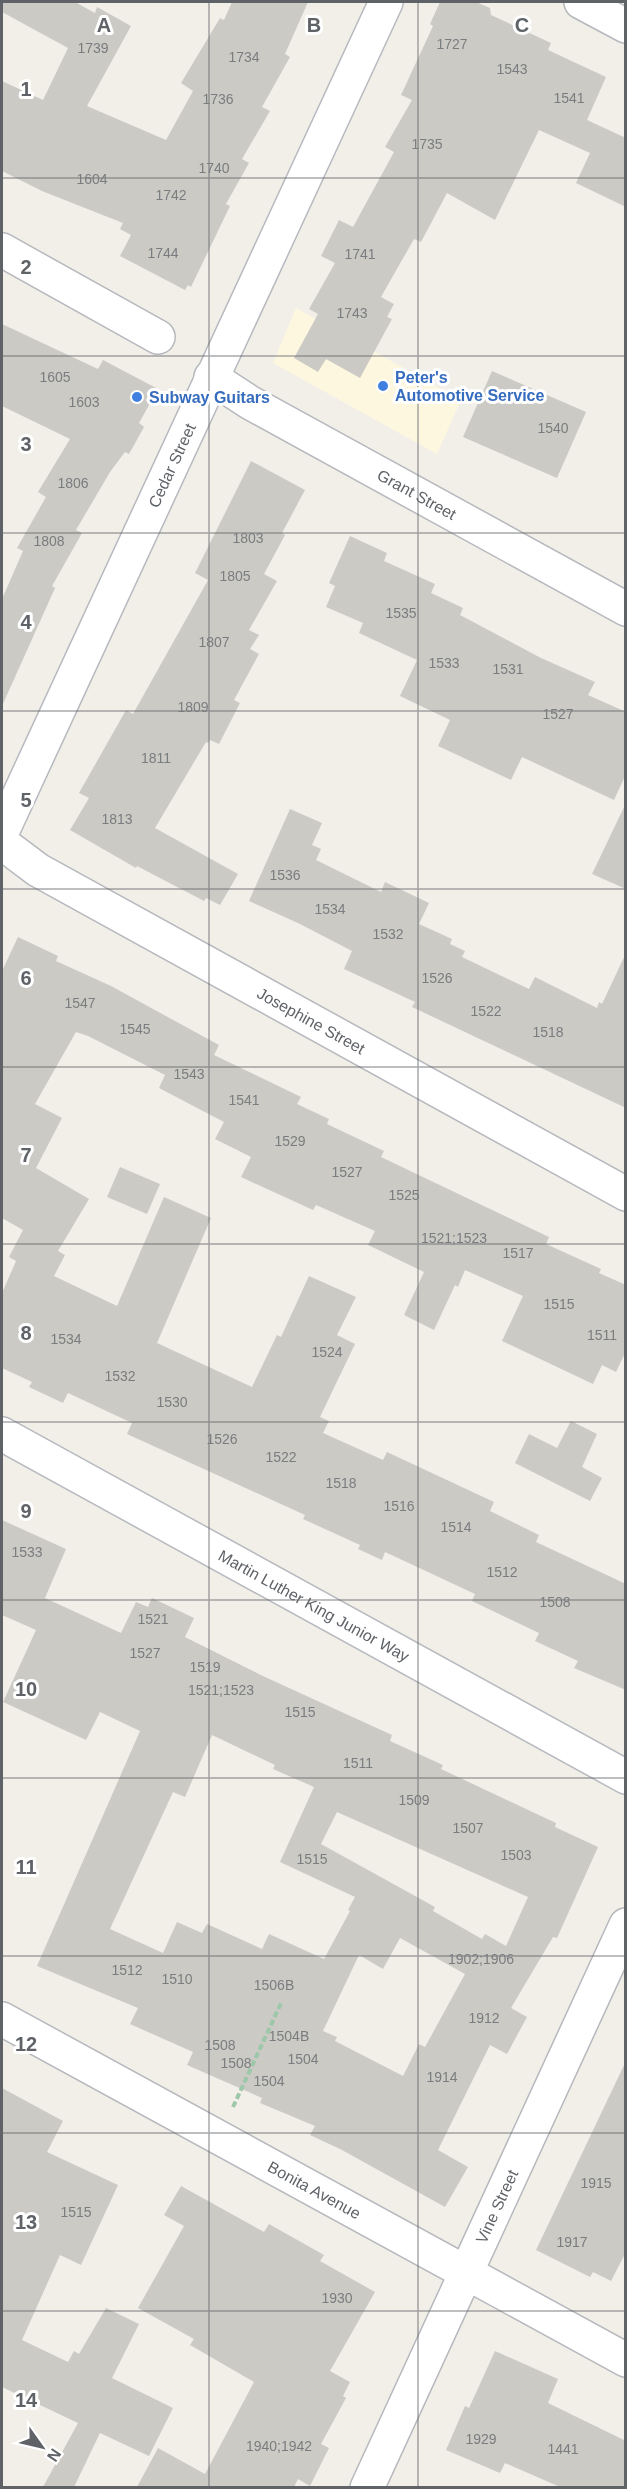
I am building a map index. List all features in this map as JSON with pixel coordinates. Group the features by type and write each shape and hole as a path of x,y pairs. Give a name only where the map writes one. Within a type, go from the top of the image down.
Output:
{"street":[{"name":"Cedar Street","path":"2,832 386,2"},
{"path":"580,2 626,26"},
{"path":"2,250 158,337"},
{"name":"Grant Street","path":"211,377 249,402 626,609"},
{"name":"Josephine Street","path":"2,843 38,870 626,1194"},
{"name":"Martin Luther King Junior Way","path":"2,1434 626,1777"},
{"name":"Vine Street","path":"367,2487 626,1925"},
{"name":"Bonita Avenue","path":"2,2019 218,2140 626,2360"}],"path":[{"path":"218,2140 282,2001"}],"shaded area":[{"path":"296,308 461,400 437,454 273,363"}],"building":[{"path":"2,2 75,2 95,13 97,7 131,26 87,106 166,140 193,91 181,83 220,18 224,20 232,2 308,2 285,54 290,57 262,107 270,111 242,159 249,163 226,204 230,206 191,287 188,285 185,290 120,256 131,235 120,229 123,223 42,191 2,171 2,81 43,100 68,48 2,12"},
{"path":"440,2 476,2 490,8 491,15 551,43 548,50 606,77 587,120 626,138 626,207 576,183 590,153 539,130 495,220 447,193 421,242 414,239 381,297 394,304 387,317 392,319 360,378 326,359 318,372 294,358 318,314 309,309 335,263 321,256 339,220 353,227 394,152 385,147 412,100 401,95 433,26 430,24"},
{"path":"2,324 98,369 103,360 158,389 139,423 144,427 129,454 125,452 110,472 76,530 82,533 52,586 55,588 2,706 2,599 23,551 17,548 46,497 38,492 70,439 2,406"},
{"path":"492,371 586,412 557,478 463,437"},
{"path":"251,461 305,490 282,533 285,535 264,574 277,581 249,630 259,635 250,649 259,654 234,700 240,703 219,744 210,740 206,742 155,828 238,874 220,905 206,898 204,901 137,866 136,868 70,830 89,798 79,793 126,710 133,714 208,580 195,573"},
{"path":"350,536 387,553 384,561 435,584 431,593 463,608 460,615 541,658 595,682 588,695 626,712 626,774 614,800 522,757 511,780 438,746 450,720 400,696 417,660 359,633 363,623 326,607 335,586 329,583"},
{"path":"626,803 626,889 592,874"},
{"path":"290,809 322,823 312,845 321,849 316,860 381,892 385,882 429,903 419,924 452,939 450,944 465,951 462,957 529,989 535,977 597,1008 599,1002 602,1004 626,953 626,1108 412,1007 415,1002 344,969 352,951 249,901"},
{"path":"18,937 58,956 56,961 111,986 219,1045 214,1055 301,1097 297,1104 329,1119 327,1124 384,1151 381,1157 549,1237 546,1244 601,1269 599,1273 626,1285 626,1351 616,1372 602,1365 593,1384 502,1341 523,1296 465,1270 458,1287 455,1285 434,1330 404,1315 424,1272 368,1245 375,1231 316,1205 313,1210 241,1177 251,1157 215,1139 224,1122 159,1088 165,1075 88,1036 76,1032 35,1104 62,1118 36,1168 89,1199 58,1251 65,1255 54,1276 117,1306 164,1197 211,1218 157,1343 252,1387 277,1335 281,1337 309,1276 356,1297 337,1335 355,1344 320,1417 329,1421 323,1433 383,1460 387,1452 494,1502 490,1511 539,1535 536,1542 626,1584 626,1690 574,1668 578,1661 535,1641 539,1633 472,1601 475,1594 385,1552 382,1560 358,1549 360,1545 303,1519 305,1515 127,1434 132,1423 68,1393 63,1403 29,1387 32,1382 2,1368 2,1293 16,1261 9,1257 23,1230 2,1218 2,971"},
{"path":"120,1167 160,1184 147,1214 107,1197"},
{"path":"571,1421 597,1434 582,1467 602,1478 590,1501 515,1463 529,1434 557,1448"},
{"path":"2,1520 66,1549 45,1598 121,1633 136,1602 148,1607 152,1598 194,1618 185,1637 265,1677 392,1735 390,1741 443,1765 441,1769 556,1823 555,1827 598,1847 557,1938 553,1937 511,2008 527,2017 507,2054 490,2045 438,2150 468,2167 445,2207 342,2150 310,2135 315,2126 260,2103 262,2098 187,2065 193,2052 130,2024 138,2008 37,1966 140,1731 100,1712 86,1740 3,1702 36,1630 2,1615","holes":["212,1735 275,1765 273,1769 314,1787 280,1862 355,1897 324,1959 269,1934 262,1949 207,1924 202,1933 177,1922 163,1953 110,1929 173,1792 185,1797","337,1812 528,1897 506,1946 485,1934 482,1939 433,1911 435,1907 321,1844","400,1938 465,1974 425,2047 419,2044 403,2076 335,2041 337,2037 323,2031 359,1955 383,1969"]},
{"path":"626,2061 626,2252 611,2281 593,2272 590,2277 536,2250"},
{"path":"2,2088 63,2121 47,2152 118,2185 81,2265 60,2255 22,2340 68,2362 74,2351 79,2354 106,2308 139,2324 112,2378 173,2408 149,2456 100,2433 74,2487 43,2487 78,2423 2,2387"},
{"path":"181,2186 264,2232 269,2224 324,2255 320,2261 375,2292 330,2371 350,2382 343,2396 346,2398 321,2444 329,2448 310,2486 298,2479 294,2487 137,2487 158,2448 205,2474 254,2382 190,2345 194,2339 138,2308 184,2226 164,2215"},
{"path":"495,2351 558,2379 548,2403 626,2441 626,2487 560,2487 505,2463 500,2473 446,2450 465,2406 469,2408"}],"place":[{"name":"Peter's Automotive Service","path":"383,386"},
{"name":"Subway Guitars","path":"137,397"}]}
